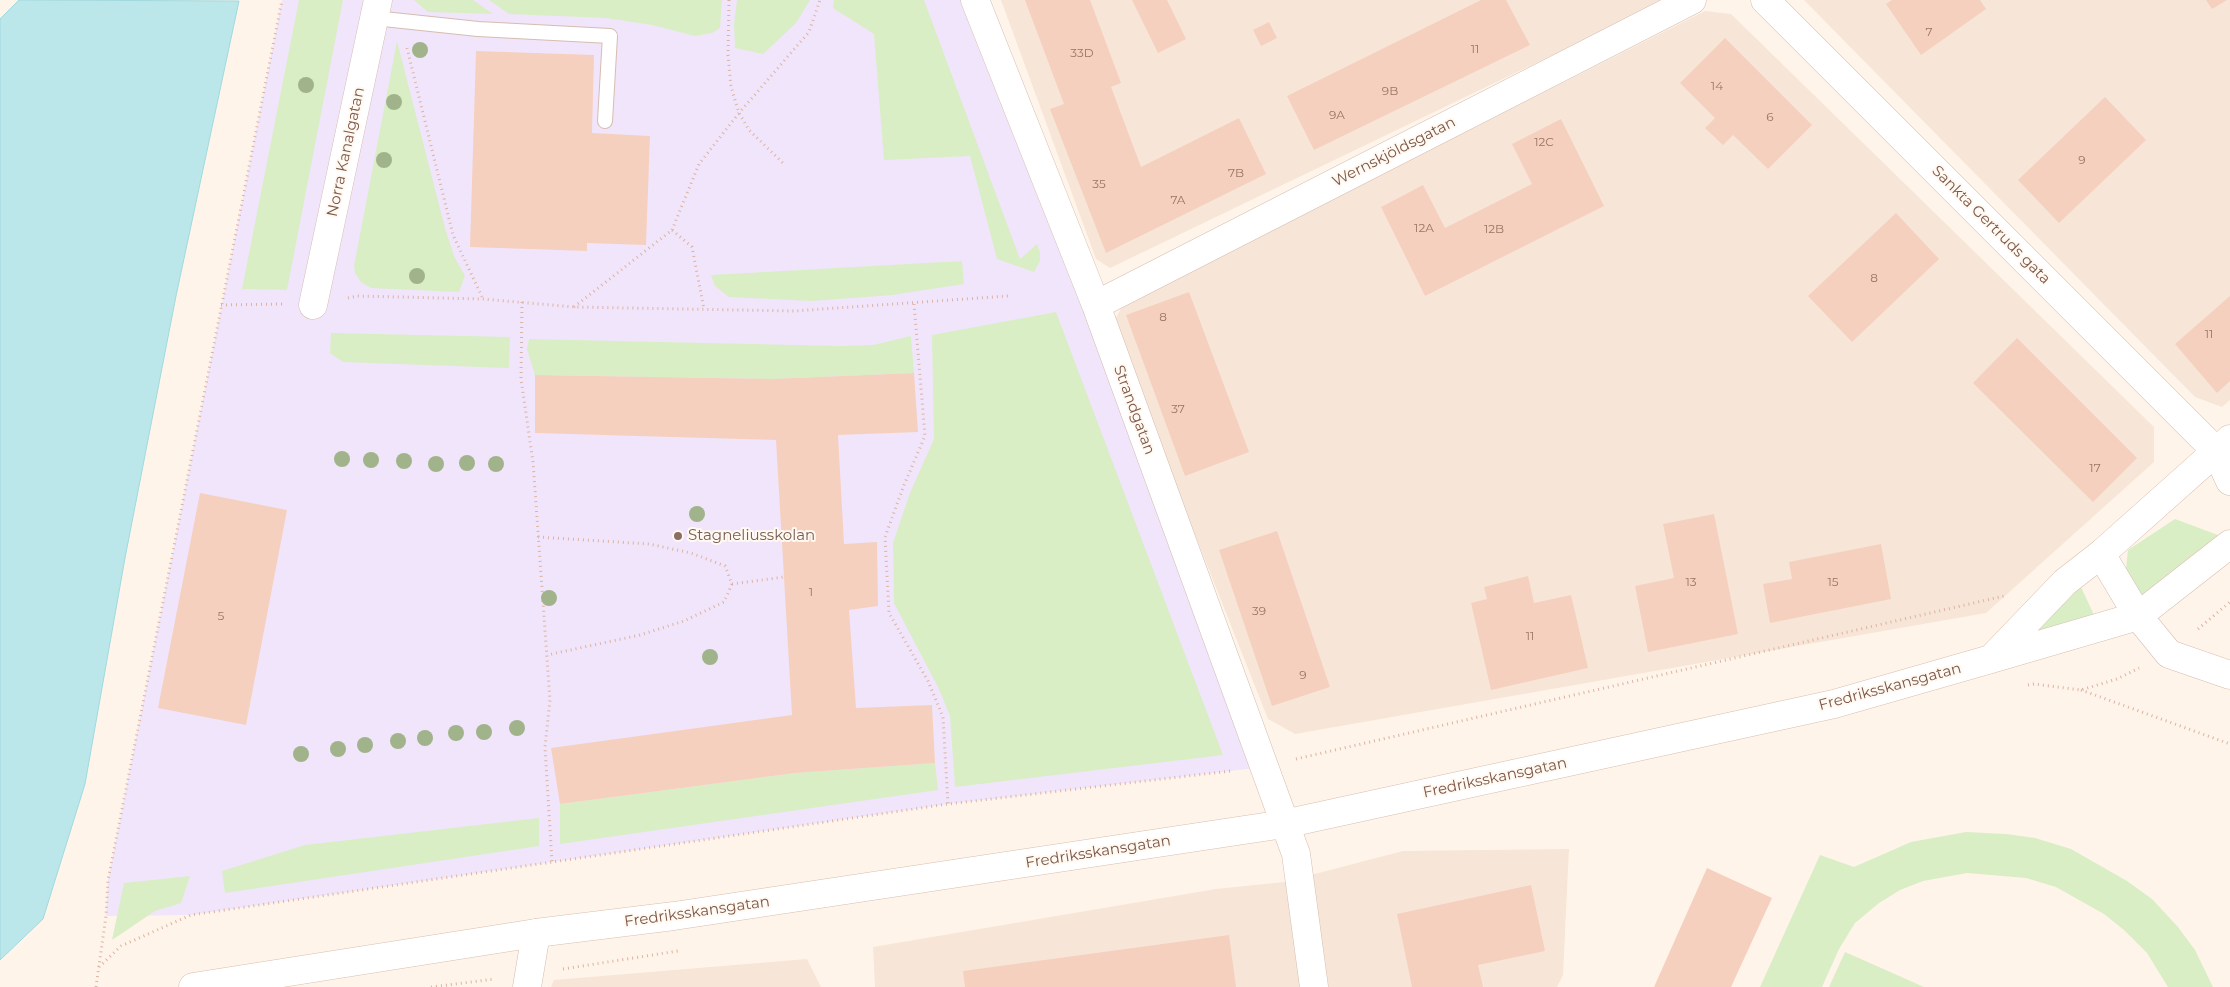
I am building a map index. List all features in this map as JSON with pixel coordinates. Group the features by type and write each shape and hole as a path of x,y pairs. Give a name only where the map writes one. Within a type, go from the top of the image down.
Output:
{"street":[{"name":"Strandgatan","path":"975,0 1096,305 1296,854 1314,987"},
{"name":"Wernskjöldsgatan","path":"1096,305 1692,0"},
{"name":"Sankta Gertruds gata","path":"1765,0 2223,445 2230,481"},
{"name":"Norra Kanalgatan","path":"313,305 384,13"},
{"path":"1991,659 2066,582 2101,554 2223,445"},
{"path":"2138,616 2230,544"},
{"path":"2101,554 2138,616 2169,654 2230,675"},
{"name":"Fredriksskansgatan","path":"193,987 536,933 684,914 1284,824 1834,704 2138,616"},
{"path":"527,987 536,933"}],"lane":[{"path":"384,13 478,29 610,36 605,121"}],"path":[{"path":"96,987 106,916 108,880 282,0"},
{"path":"729,0 728,55 731,88 739,113 749,130 785,164"},
{"path":"574,307 672,230 698,164 809,32 820,0"},
{"path":"384,13 422,103 453,236 483,299"},
{"path":"672,230 692,247 704,309"},
{"path":"313,305 356,296 483,299 574,307 794,311 1008,296"},
{"path":"522,302 521,379 533,462 550,700 545,747 552,862"},
{"path":"221,305 253,304"},
{"path":"914,304 925,436 885,537 889,613 928,681 943,717 948,804"},
{"path":"538,538 649,544 682,551 725,566 732,584 724,602 684,621 640,636 546,655"},
{"path":"732,584 784,577"},
{"path":"99,967 121,946 191,914 948,804 1264,767 2008,596"},
{"path":"2081,690 2230,744"}],"shaded area":[{"name":"Stagneliusskolan","path":"282,0 975,0 1264,767 948,804 191,915 106,916 108,880"},
{"path":"1001,0 1667,0 1110,268 1096,259"},
{"path":"1804,0 2230,0 2230,400 2222,407 2195,397"},
{"path":"1705,11 1731,14 2154,427 2154,462 1986,613 1295,734 1268,719 1112,325 1123,305"},
{"path":"1569,849 1563,975 1557,987 875,987 873,947 1216,889 1284,882 1403,851"},
{"path":"807,959 821,987 551,987 554,980"}],"green space":[{"path":"299,0 343,0 287,290 242,289"},
{"path":"414,0 473,0 493,14 428,12"},
{"path":"489,0 722,0 720,28 712,33 695,36 652,25 606,18 509,14"},
{"path":"737,0 810,0 796,23 763,54 735,48 734,24"},
{"path":"834,0 924,0 1020,259 1037,244 1040,252 1040,261 1034,272 997,259 970,156 884,160 874,34 833,8"},
{"path":"397,41 445,228 454,256 465,276 459,292 371,288 361,282 355,273 354,266"},
{"path":"962,261 964,284 892,295 811,301 729,297 715,286 711,275"},
{"path":"1056,312 1223,755 955,787 950,716 939,689 894,603 893,543 910,493 934,439 932,335"},
{"path":"331,333 510,337 509,368 343,362 330,353"},
{"path":"911,336 914,373 772,379 535,375 527,349 529,339 840,346 873,345"},
{"path":"2175,519 2226,538 2141,601 2126,569 2128,550"},
{"path":"2080,585 2095,617 2016,645"},
{"path":"935,763 938,790 560,844 560,804 795,773"},
{"path":"539,818 539,846 225,893 222,871 305,845"},
{"path":"1966,832 2035,838 2071,849 2127,881 2152,899 2178,927 2195,950 2213,987 2168,987 2147,953 2124,930 2104,914 2056,887 2026,878 1967,873 1923,881 1900,890 1879,903 1855,923 1839,949 1822,987 1760,987 1820,855 1854,867 1911,842"},
{"path":"190,876 181,903 155,911 112,940 124,883"},
{"path":"1845,952 1924,987 1829,987"}],"water":[{"path":"19,0 239,1 176,296 125,558 85,784 43,919 0,960 0,19"}],"building":[{"path":"1025,0 1090,0 1121,83 1111,87 1141,167 1239,118 1266,174 1106,253 1050,109 1064,104"},
{"path":"1132,0 1167,0 1186,39 1158,53"},
{"path":"1481,0 1506,0 1530,45 1314,150 1287,96"},
{"path":"1892,0 1980,0 1986,9 1921,55 1886,4"},
{"path":"2206,0 2227,0 2212,9"},
{"path":"1269,22 1277,38 1261,46 1253,30"},
{"path":"1725,38 1812,125 1768,169 1733,135 1723,145 1705,128 1715,118 1680,83"},
{"path":"476,51 594,55 592,133 650,136 646,245 587,243 587,251 470,247"},
{"path":"2105,97 2146,140 2059,223 2018,180"},
{"path":"1561,119 1604,206 1425,296 1381,207 1423,185 1445,228 1532,184 1512,144"},
{"path":"1896,213 1939,259 1852,342 1808,296"},
{"path":"1189,292 1249,452 1185,476 1126,315"},
{"path":"2230,296 2230,381 2217,393 2175,344"},
{"path":"2017,338 2137,458 2093,502 1973,383"},
{"name":"Stagneliusskolan","path":"914,373 918,432 838,435 844,544 877,542 878,606 849,610 856,708 932,705 935,763 795,773 560,804 551,748 792,715 776,440 535,433 535,375 772,379"},
{"path":"200,493 287,510 246,725 158,708"},
{"path":"1714,514 1738,634 1648,652 1635,586 1674,578 1663,524"},
{"path":"1277,531 1330,687 1272,706 1219,550"},
{"path":"1881,544 1891,599 1770,623 1763,584 1792,579 1789,562"},
{"path":"1528,576 1534,603 1571,595 1588,668 1491,690 1471,603 1487,599 1484,587"},
{"path":"1707,868 1772,898 1731,987 1654,987"},
{"path":"1531,885 1545,951 1478,965 1483,987 1412,987 1397,914"},
{"path":"1229,935 1236,987 965,987 963,971"}],"place":[{"name":"Stagneliusskolan","path":"678,536"}]}
